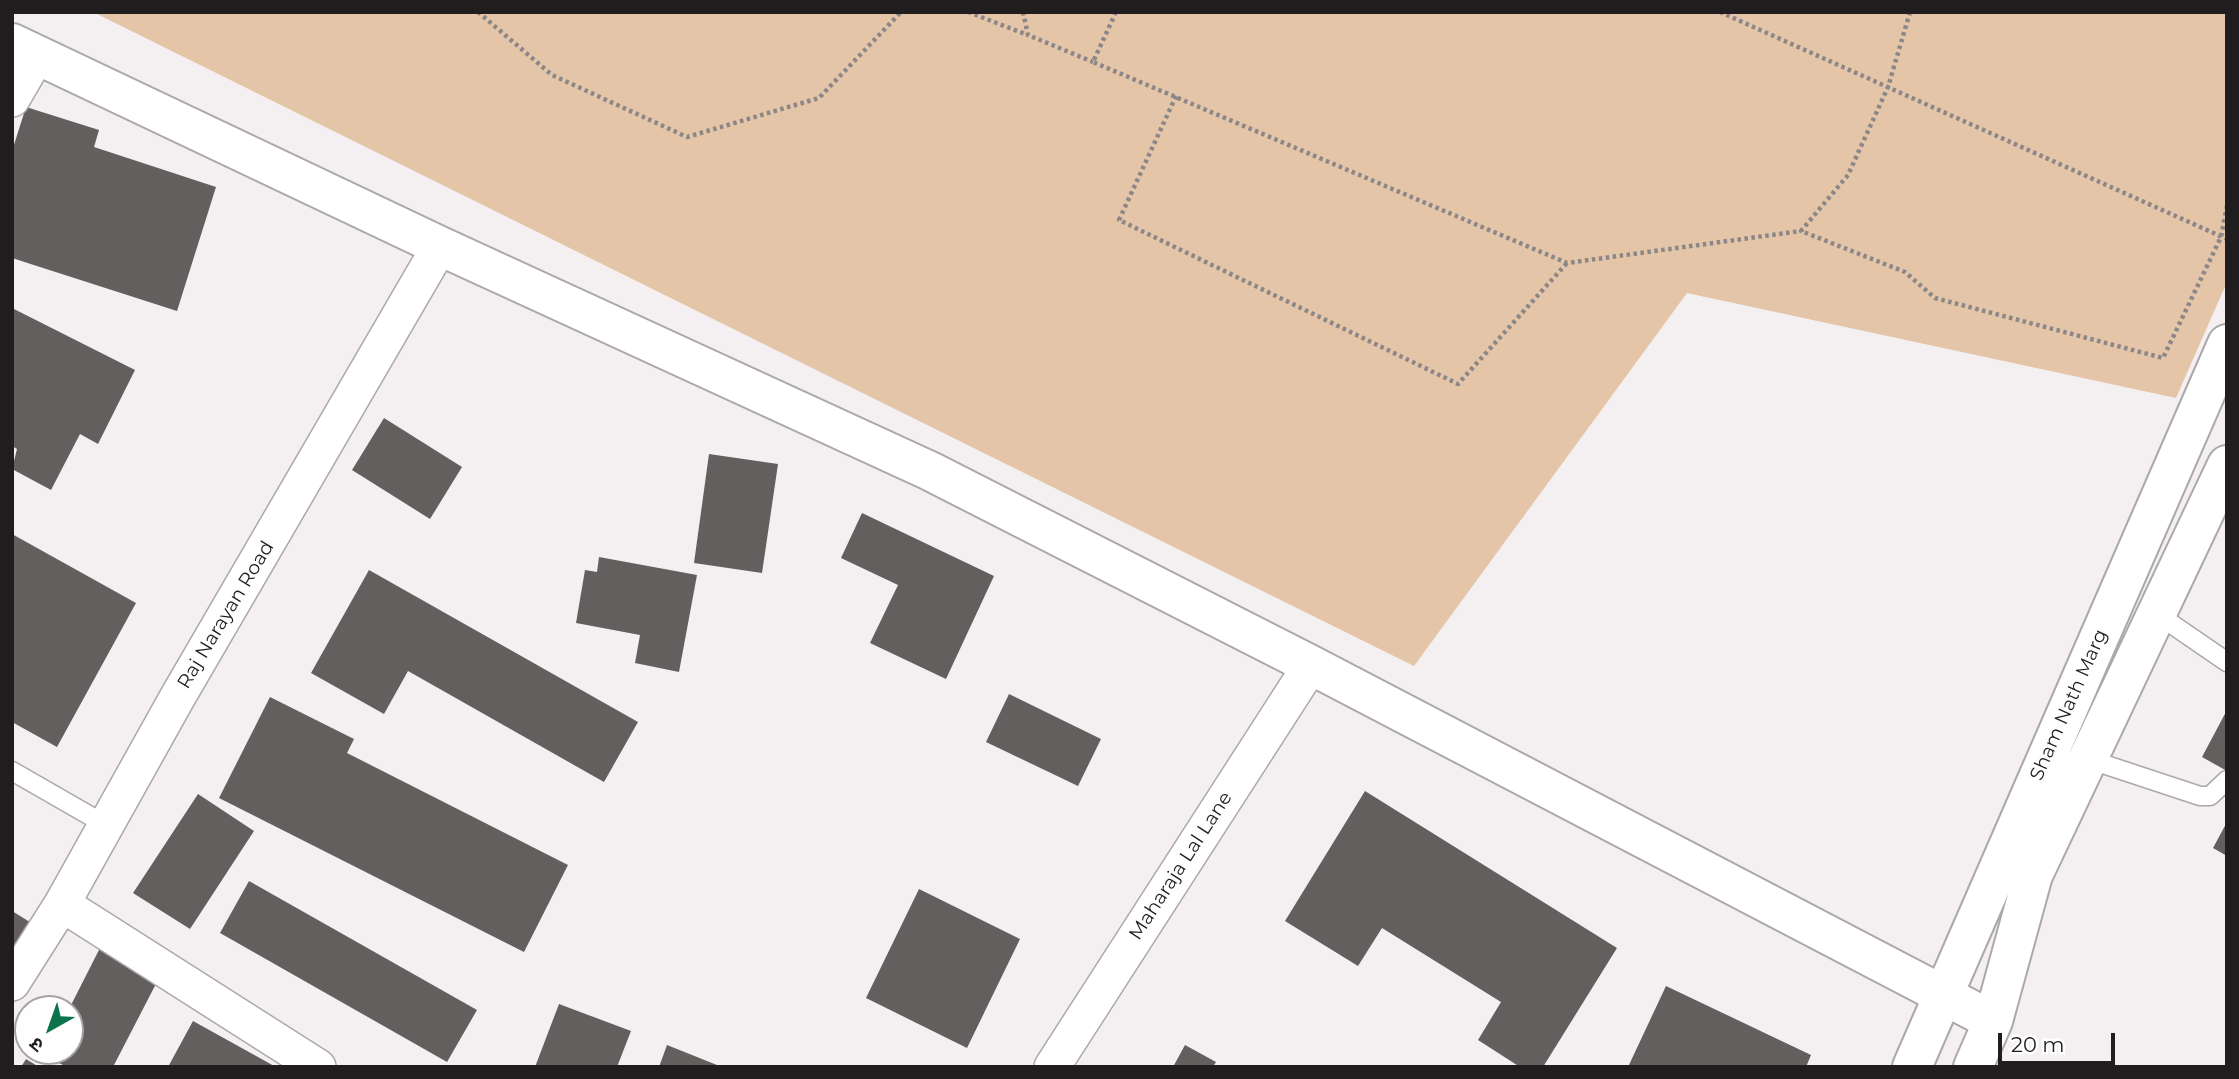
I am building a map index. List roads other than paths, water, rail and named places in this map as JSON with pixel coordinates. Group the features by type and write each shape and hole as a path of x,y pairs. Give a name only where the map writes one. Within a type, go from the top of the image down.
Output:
{"main road":[{"path":"25,49 440,246 930,471 1311,665 1993,1021"},
{"name":"Sham Nath Marg","path":"1912,1067 2227,344"},
{"name":"Sham Nath Marg","path":"1973,1067 1993,1021 2033,876 2157,614 2216,517 2227,465"}],"street":[{"path":"12,99 25,49"},
{"name":"Raj Narayan Road","path":"12,983 62,904 440,246"},
{"name":"Maharaja Lal Lane","path":"1052,1067 1311,665"},
{"path":"62,904 318,1067"}],"lane":[{"path":"2157,614 2227,662"},
{"path":"2088,759 2200,796 2217,792 2227,780"},
{"path":"12,771 106,825"}]}
